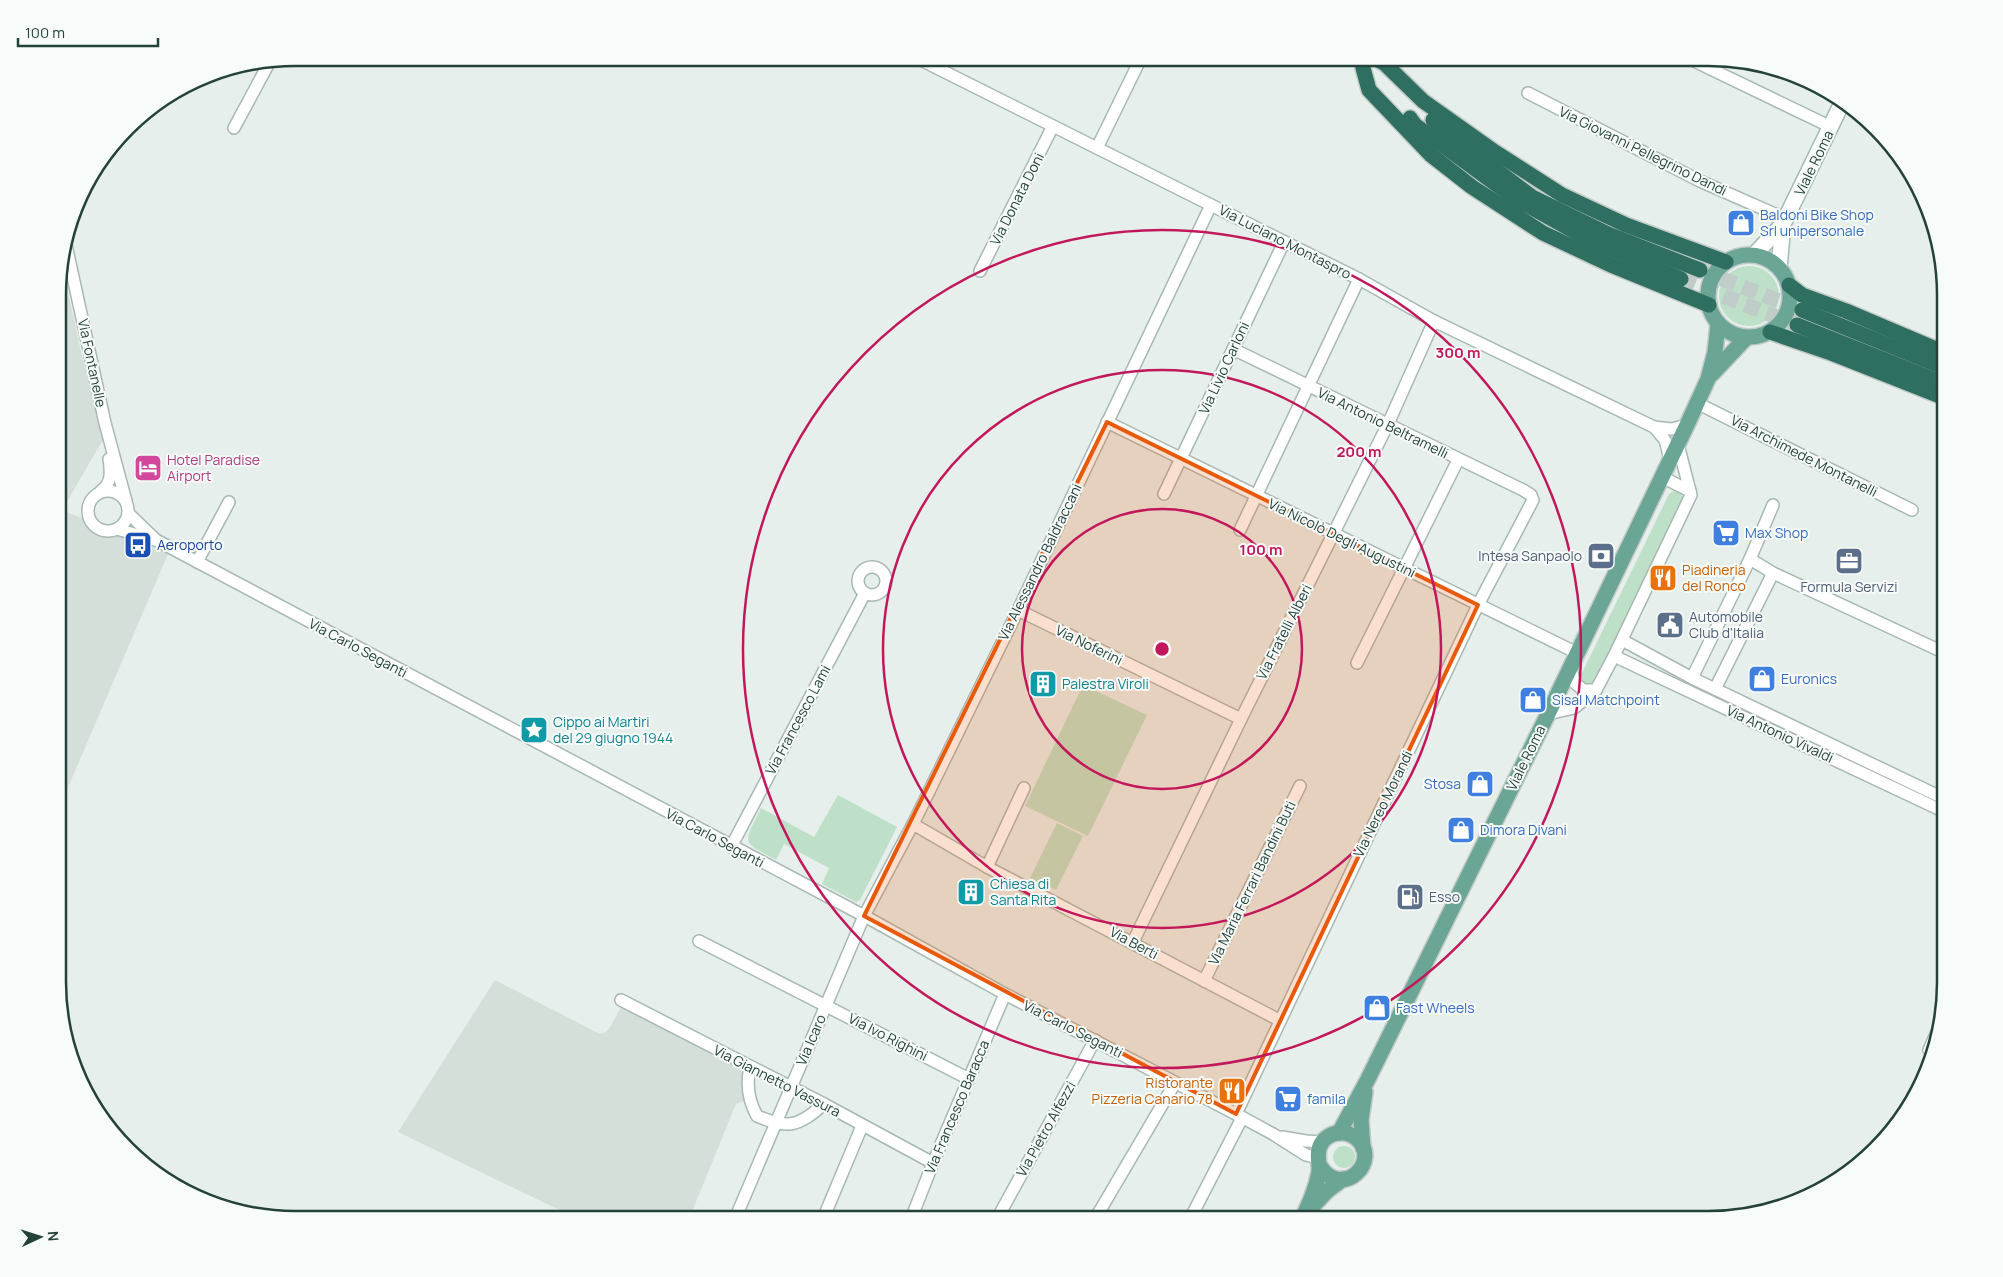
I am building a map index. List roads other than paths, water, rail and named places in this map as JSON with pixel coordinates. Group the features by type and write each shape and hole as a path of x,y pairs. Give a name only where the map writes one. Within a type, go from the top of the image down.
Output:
{"highway":[{"path":"1364,66 1370,90 1431,155 1472,187 1543,233 1611,265 1709,305"},
{"path":"1367,66 1416,125 1516,199 1588,240 1681,280"},
{"path":"1369,66 1471,151 1532,197 1608,234 1700,270"},
{"path":"1387,66 1423,101 1495,152 1562,195 1626,225 1726,262"},
{"path":"1789,285 1802,295 1937,350"},
{"path":"1802,310 1937,365"},
{"path":"1797,325 1937,381"},
{"path":"1770,332 1831,353 1937,395"}],"main road":[{"name":"Viale Roma","path":"1754,255 1785,222 1840,108"},
{"name":"Viale Roma","path":"1779,268 1785,222"},
{"path":"1754,255 1772,262 1779,268 1789,285 1790,299 1787,312 1780,324 1770,332 1758,337 1746,338 1736,336 1718,324 1712,315 1708,292 1717,270 1726,262 1734,258 1754,255"},
{"name":"Viale Roma","path":"1338,1133 1367,1080 1548,714 1687,426 1708,379 1715,352 1718,324"},
{"name":"Viale Roma","path":"1708,379 1746,338"},
{"name":"Viale Roma","path":"1363,1148 1361,1120 1367,1080"},
{"path":"1305,1211 1316,1186 1323,1142 1327,1137 1338,1133 1353,1136 1363,1148 1364,1162 1361,1168 1356,1174 1327,1191 1309,1211"},
{"path":"1319,1162 1329,1176 1343,1180"}],"street":[{"name":"Via Luciano Montaspro","path":"933,66 1359,279 1434,321 1654,427 1670,429 1687,426"},
{"path":"1097,148 1137,66"},
{"path":"1705,66 1831,127"},
{"path":"234,128 266,68"},
{"name":"Via Giovanni Pellegrino Dandi","path":"1528,94 1785,222"},
{"name":"Via Donata Doni","path":"980,271 1053,126"},
{"name":"Via Alessandro Baldraccani","path":"864,916 912,824 1018,610 1211,205"},
{"name":"Via Livio Carloni","path":"1164,494 1284,242"},
{"name":"Via Fontanelle","path":"69,259 105,423 126,501"},
{"path":"1240,530 1359,279"},
{"name":"Via Fratelli Alberi","path":"1133,942 1240,719 1388,424 1434,321"},
{"name":"Via Antonio Beltramelli","path":"1232,349 1523,490 1533,498"},
{"name":"Via Archimede Montanelli","path":"1697,403 1912,510"},
{"name":"Via Nicolò Degli Augustini","path":"1107,422 1577,653"},
{"name":"Via Fontanelle","path":"101,491 106,487 110,477 105,423"},
{"path":"1654,427 1665,440 1670,459"},
{"path":"1548,714 1574,708 1596,690 1622,640 1691,495 1678,444"},
{"path":"1357,663 1458,460"},
{"path":"1662,476 1690,491"},
{"path":"101,491 116,492 126,501 129,514 126,522 117,529 106,531 99,529 89,519 87,512 89,503 101,491"},
{"name":"Via Nereo Morandi","path":"1194,1211 1239,1116 1279,1020 1478,605 1531,506 1533,498"},
{"path":"198,562 229,502"},
{"path":"1692,678 1750,559 1773,505"},
{"name":"Via Carlo Seganti","path":"129,514 158,542"},
{"name":"Via Carlo Seganti","path":"117,529 158,542 198,562 864,916 1005,994 1273,1134 1306,1156 1319,1162"},
{"path":"1750,559 1773,573 1937,649"},
{"path":"1715,689 1773,573"},
{"name":"Via Francesco Lami","path":"731,847 865,593"},
{"name":"Via Noferini","path":"1018,610 1240,719"},
{"name":"Via Antonio Vivaldi","path":"1622,640 1692,678 1937,795"},
{"name":"Via Antonio Vivaldi","path":"1614,656 1937,808"},
{"path":"1570,668 1574,683 1583,690 1596,690"},
{"name":"Via Maria Ferrari Bandini Buti","path":"1204,980 1300,786"},
{"path":"987,867 1024,788"},
{"name":"Via Berti","path":"912,824 987,867 1279,1020"},
{"name":"Via Icaro","path":"738,1211 864,916"},
{"name":"Via Ivo Righini","path":"699,941 969,1079"},
{"name":"Via Francesco Baracca","path":"914,1211 932,1163 1005,994"},
{"name":"Via Giannetto Vassura","path":"620,1000 824,1104 932,1163"},
{"name":"Via Pietro Alfezzi","path":"1001,1211 1095,1040"},
{"path":"750,1066 747,1078 750,1102 757,1116 776,1124 791,1124 809,1117 824,1104"},
{"path":"1100,1211 1175,1083"},
{"path":"826,1211 862,1126"},
{"name":"Via Carlo Seganti","path":"1273,1134 1290,1139 1323,1142"}],"tunnel":[{"path":"1700,270 1802,310"},
{"path":"1681,279 1797,325"}],"place":[{"name":"Baldoni Bike Shop Srl unipersonale","path":"1741,223"},
{"name":"Hotel Paradise Airport","path":"148,468"},
{"name":"Max Shop","path":"1726,533"},
{"name":"Aeroporto","path":"138,545"},
{"name":"Intesa Sanpaolo","path":"1601,556"},
{"name":"Formula Servizi","path":"1849,561"},
{"name":"Piadineria del Ronco","path":"1663,578"},
{"name":"Automobile Club d'Italia","path":"1670,625"},
{"name":"Euronics","path":"1762,679"},
{"name":"Palestra Viroli","path":"1043,684"},
{"name":"Sisal Matchpoint","path":"1533,700"},
{"name":"Cippo ai Martiri del 29 giugno 1944","path":"534,730"},
{"name":"Stosa","path":"1480,784"},
{"name":"Dimora Divani","path":"1461,830"},
{"name":"Chiesa di Santa Rita","path":"971,892"},
{"name":"Esso","path":"1410,897"},
{"name":"Fast Wheels","path":"1377,1008"},
{"name":"Ristorante Pizzeria Canario 78","path":"1232,1091"},
{"name":"famila","path":"1288,1099"}]}
